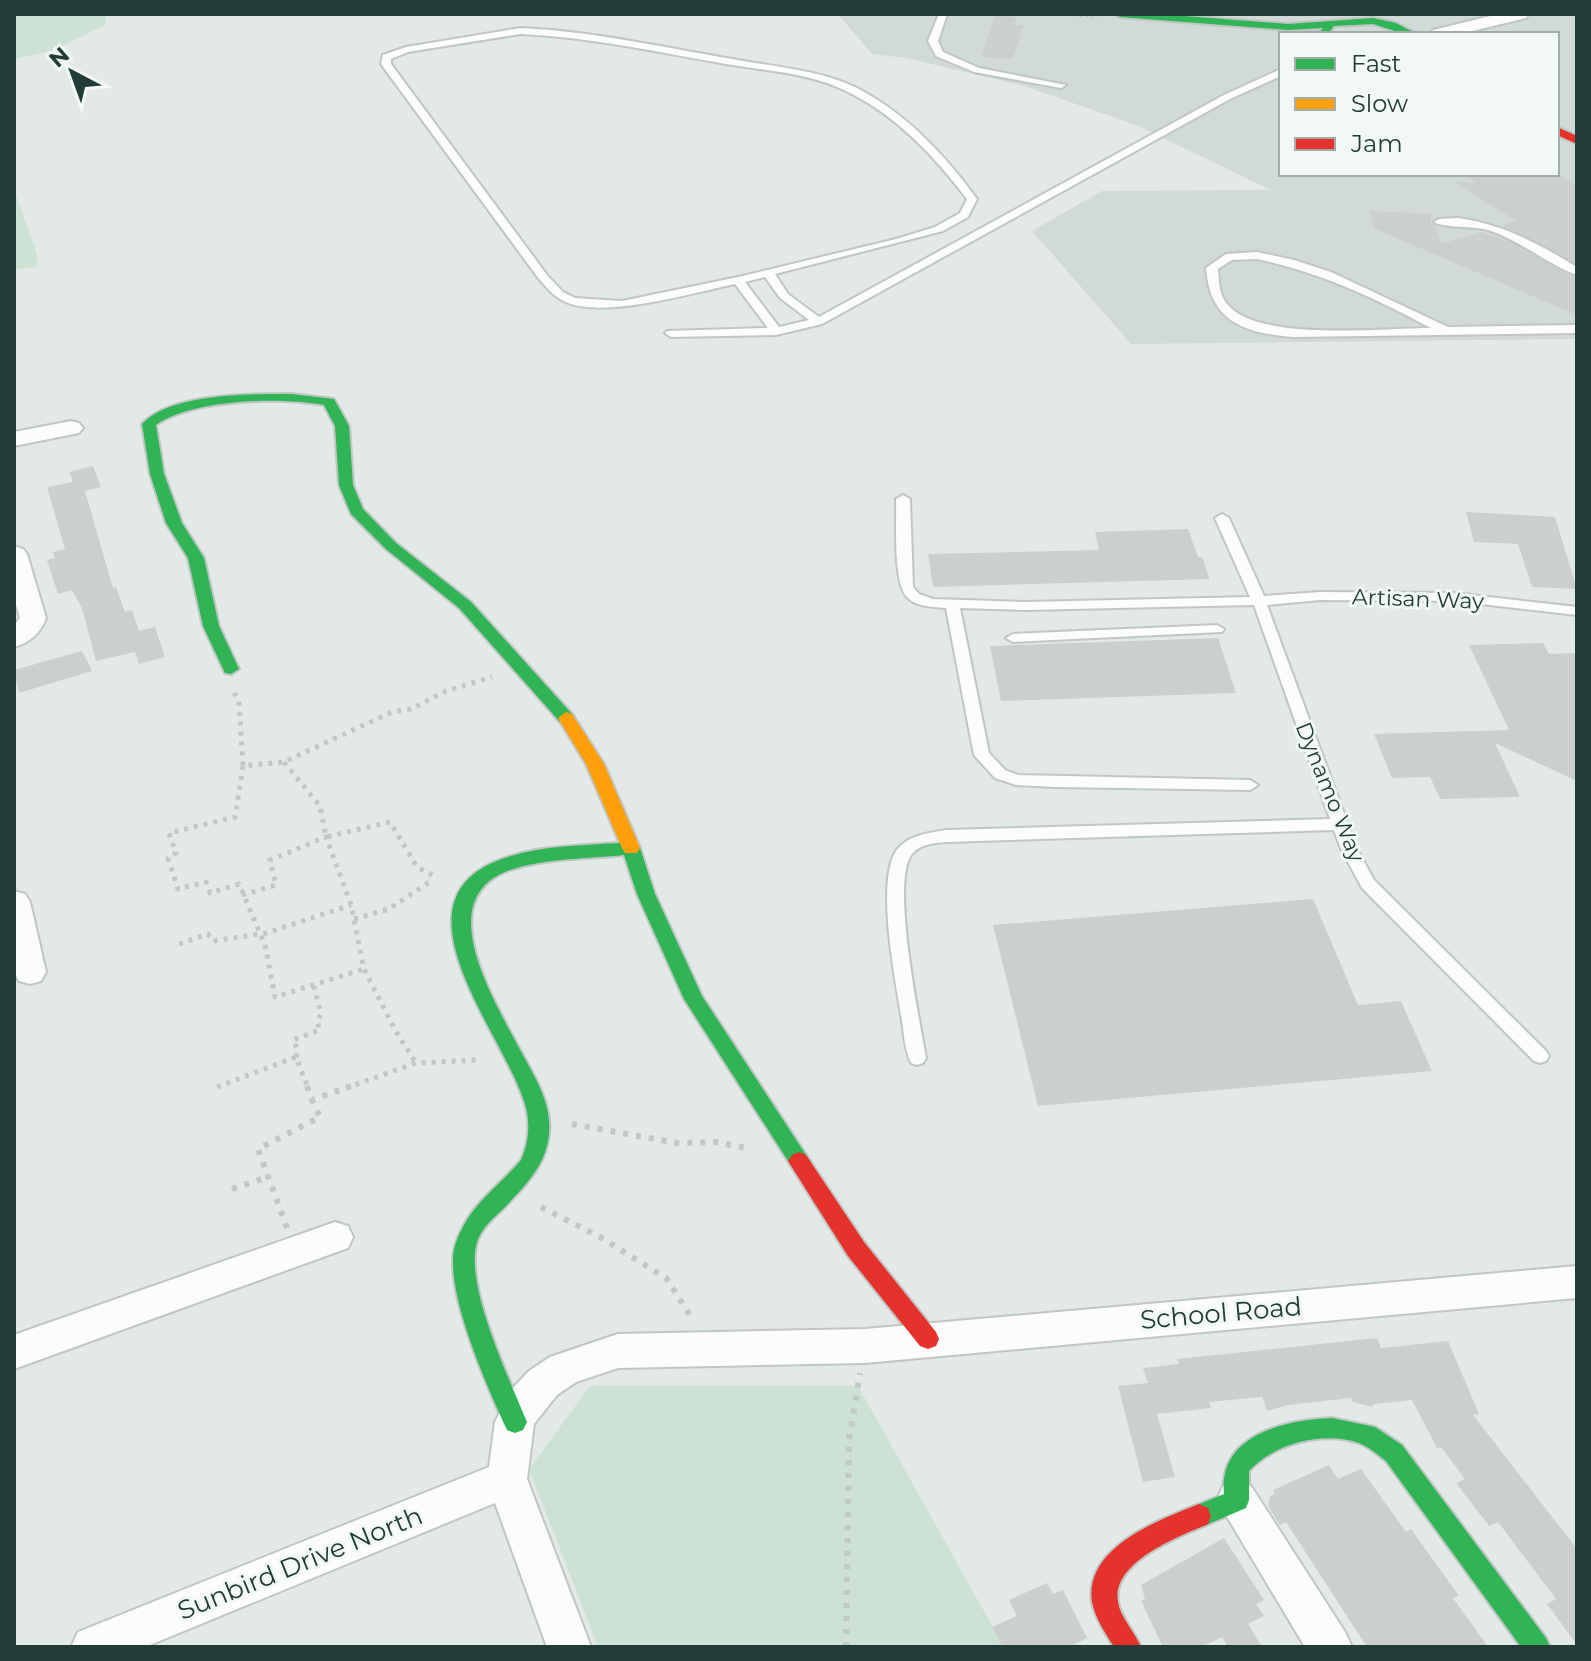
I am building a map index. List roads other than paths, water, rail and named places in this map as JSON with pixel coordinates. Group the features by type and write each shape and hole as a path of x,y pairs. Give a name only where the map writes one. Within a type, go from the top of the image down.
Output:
{"street":[{"path":"1120,14 1277,25 1388,24 1445,32 1520,14"},
{"path":"1277,25 1304,32"},
{"path":"1559,131 1577,141"},
{"path":"231,669 211,626 196,558 174,523 157,474 148,429 153,418 176,409 304,395 326,399 334,408 343,435 346,493 355,510 372,530 475,613 567,719 593,760 631,848 646,894 694,999 856,1249 928,1339"},
{"path":"14,414 18,438 71,428"},
{"path":"14,554 33,618 30,626 14,639"},
{"path":"569,1647 507,1479 515,1422 465,1275 465,1247 472,1231 527,1171 538,1153 542,1134 540,1118 535,1099 467,954 459,912 466,888 485,873 506,866 631,848"},
{"path":"14,902 30,972"},
{"path":"14,1352 335,1237"},
{"name":"School Road","path":"515,1422 525,1403 543,1383 564,1369 618,1351 696,1347 751,1350 865,1346 1577,1282"},
{"path":"1330,1647 1237,1500 1235,1484 1239,1464 1251,1450 1266,1441 1318,1430 1348,1430 1375,1439 1394,1453 1537,1647"},
{"name":"Sunbird Drive North","path":"93,1647 507,1479"},
{"path":"1128,1647 1104,1601 1108,1573 1133,1550 1183,1523 1237,1500"}],"lane":[{"path":"943,14 933,41 939,54 977,70 1061,85"},
{"path":"550,32 818,78 849,88 893,115 957,178 972,199 964,215 939,229 738,280 622,304 584,303 559,294 543,277 386,64 386,57 406,50 480,36 550,32"},
{"path":"671,333 776,331 818,322 1227,97 1279,76"},
{"path":"1439,222 1470,221 1490,226 1577,272"},
{"path":"1446,331 1364,290 1286,261 1239,255 1222,258 1212,268 1214,293 1222,304 1247,324 1268,332 1446,331 1577,329"},
{"path":"768,273 784,296 818,322"},
{"path":"738,280 776,331"},
{"name":"Artisan Way","path":"903,499 906,587 914,597 924,601 1026,606 1259,601 1320,596 1454,597 1577,611"},
{"name":"Dynamo Way","path":"1222,518 1259,601 1349,849 1368,884 1540,1056"},
{"path":"1164,601 1175,631"},
{"path":"952,603 982,755 1000,774 1016,780 1055,782 1250,785"},
{"path":"1013,638 1217,629"},
{"path":"917,1058 895,904 897,865 902,854 913,845 925,839 946,836 1340,824"}]}
